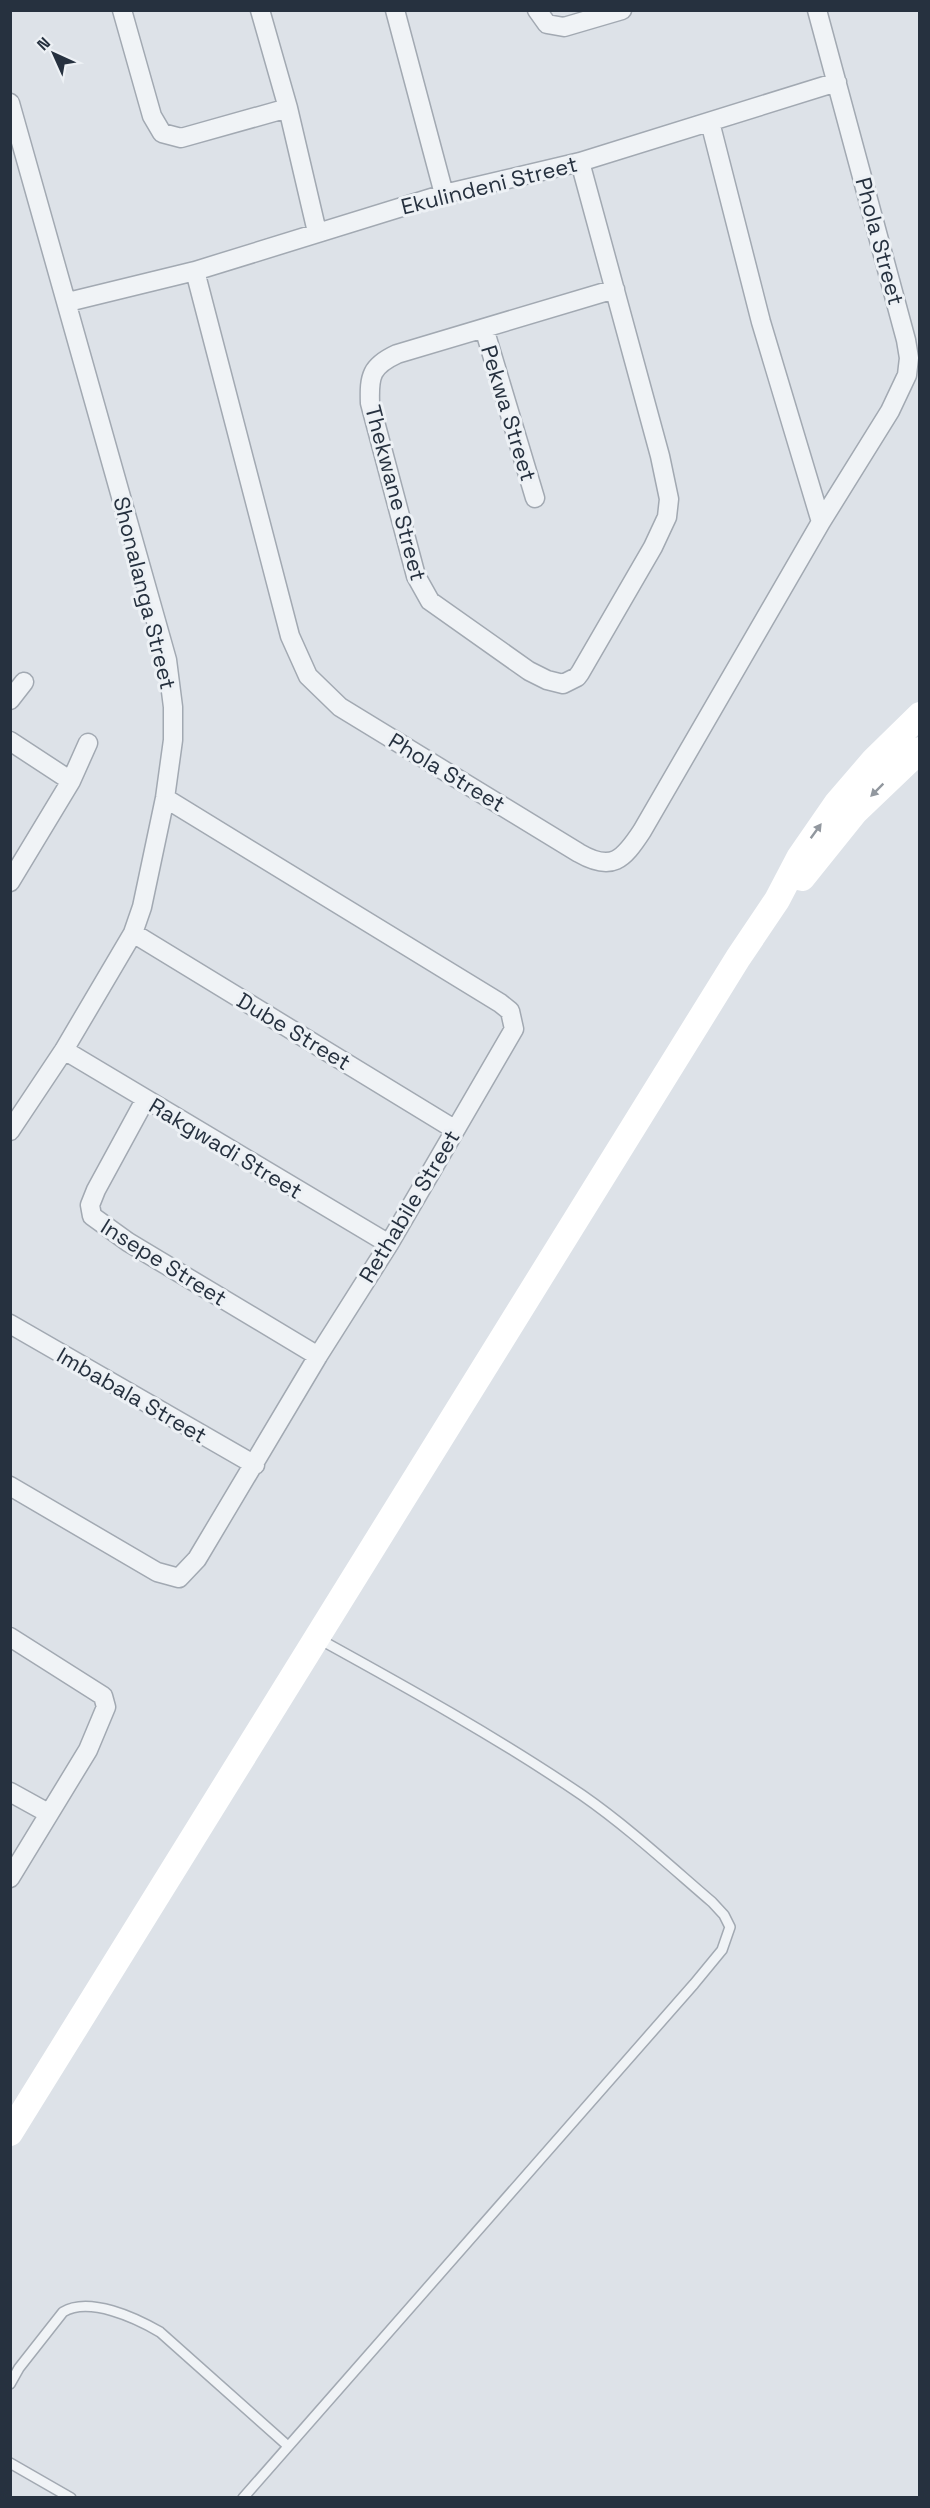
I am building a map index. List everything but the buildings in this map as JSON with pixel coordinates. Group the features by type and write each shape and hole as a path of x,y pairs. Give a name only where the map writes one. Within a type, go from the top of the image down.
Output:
{"main road":[{"path":"10,2133 777,900 799,858 837,803 874,760 920,715"},
{"path":"777,900 805,875 855,812 920,750"}],"street":[{"path":"122,10 152,116 162,133 181,138 288,108"},
{"path":"260,10 288,108 317,232"},
{"path":"395,10 444,194"},
{"path":"537,10 547,24 564,27 622,10"},
{"path":"817,10 837,82"},
{"name":"Ekulindeni Street","path":"68,302 195,271 444,194 580,162 837,82"},
{"name":"Phola Street","path":"195,271 290,636 308,676 340,707 593,861 614,862 629,850 820,522 890,411 907,375 909,358 904,329 837,82"},
{"name":"Shonalanga Street","path":"10,103 68,302 166,660 172,707 173,740 165,798 142,908 133,933 64,1050 10,1131"},
{"path":"710,122 761,322 820,522"},
{"name":"Thekwane Street","path":"580,162 615,289 660,456 668,508 664,523 642,567 580,673 563,684 547,680 529,671 443,612 422,589 398,513 370,403 373,373 385,359 615,289"},
{"name":"Pekwa Street","path":"484,328 535,498"},
{"path":"10,700 24,682"},
{"path":"10,741 71,781"},
{"path":"10,882 71,781 88,743"},
{"name":"Rethabile Street","path":"10,1486 149,1568 179,1578 197,1559 255,1465 318,1356 509,1041 514,1022 507,1008 165,798"},
{"name":"Dube Street","path":"133,933 454,1130"},
{"name":"Rakgwadi Street","path":"64,1050 388,1244"},
{"name":"Insepe Street","path":"145,1100 96,1190 90,1205 92,1216 119,1236 318,1356"},
{"name":"Imbabala Street","path":"10,1324 255,1465"},
{"path":"10,1637 96,1691 106,1701 101,1723 88,1750 10,1878"},
{"path":"10,1792 48,1813"}],"lane":[{"path":"243,2498 705,1971 722,1950 730,1927 724,1915 712,1902 622,1825 581,1795 397,1682 317,1638"},
{"path":"10,2384 24,2360 63,2312 70,2308 85,2306 138,2319 160,2332 288,2446"},
{"path":"10,2463 71,2498"}]}
